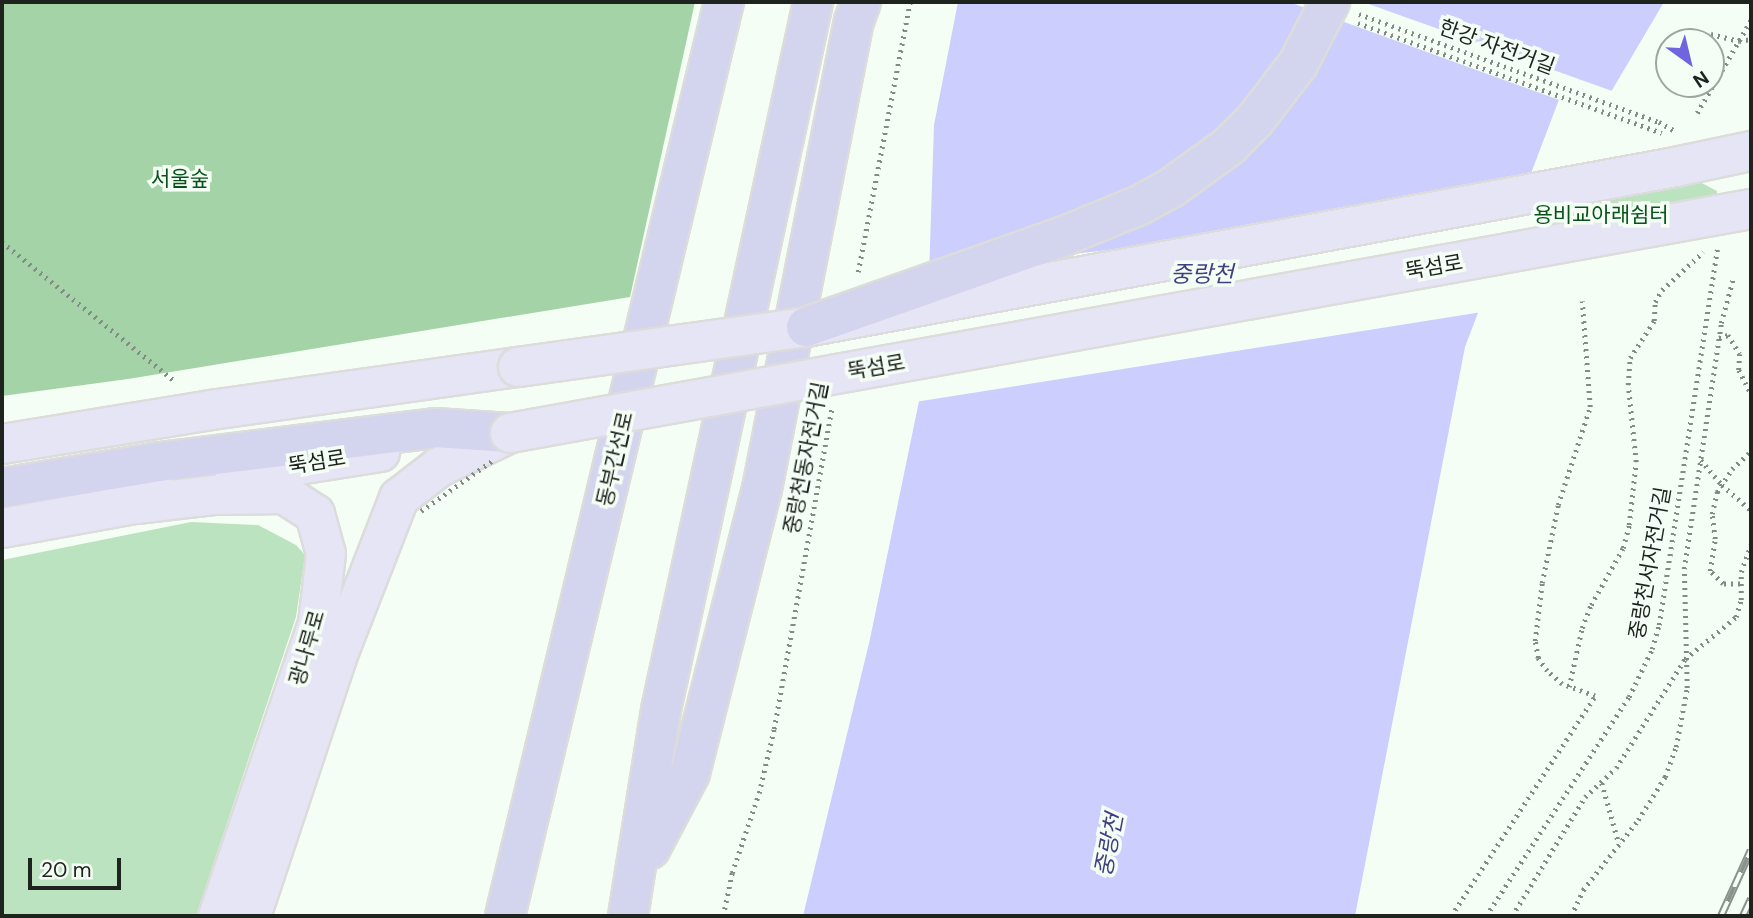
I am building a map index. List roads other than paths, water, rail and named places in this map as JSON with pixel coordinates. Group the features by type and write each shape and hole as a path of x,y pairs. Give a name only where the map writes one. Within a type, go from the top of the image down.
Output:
{"highway":[{"name":"동부간선로","path":"505,916 724,2"},
{"path":"628,916 661,710 813,2"},
{"path":"635,878 690,773 762,489 858,11"},
{"path":"806,327 1064,236 1140,205 1171,188 1229,146 1255,120 1342,11"},
{"path":"2,488 159,462 435,428 510,433"}],"main road":[{"path":"2,444 211,410 806,327 1751,151"},
{"name":"뚝섬로","path":"2,528 136,504 214,479 510,433 1751,209"},
{"name":"광나루로","path":"251,916 337,657 399,498 439,467 510,433"},
{"name":"광나루로","path":"136,504 215,495 284,494 316,514 326,554 318,623 218,916"}],"water":[{"name":"중랑천","path":"958,2 1664,2 1608,97 1563,89 1465,347 1355,916 803,916 870,639 926,367 934,125"}],"railway":[{"path":"1721,916 1751,850"},
{"path":"1743,916 1751,899"}],"park label":[{"name":"서울숲","path":"180,179"},
{"name":"용비교아래쉼터","path":"1601,215"}]}
